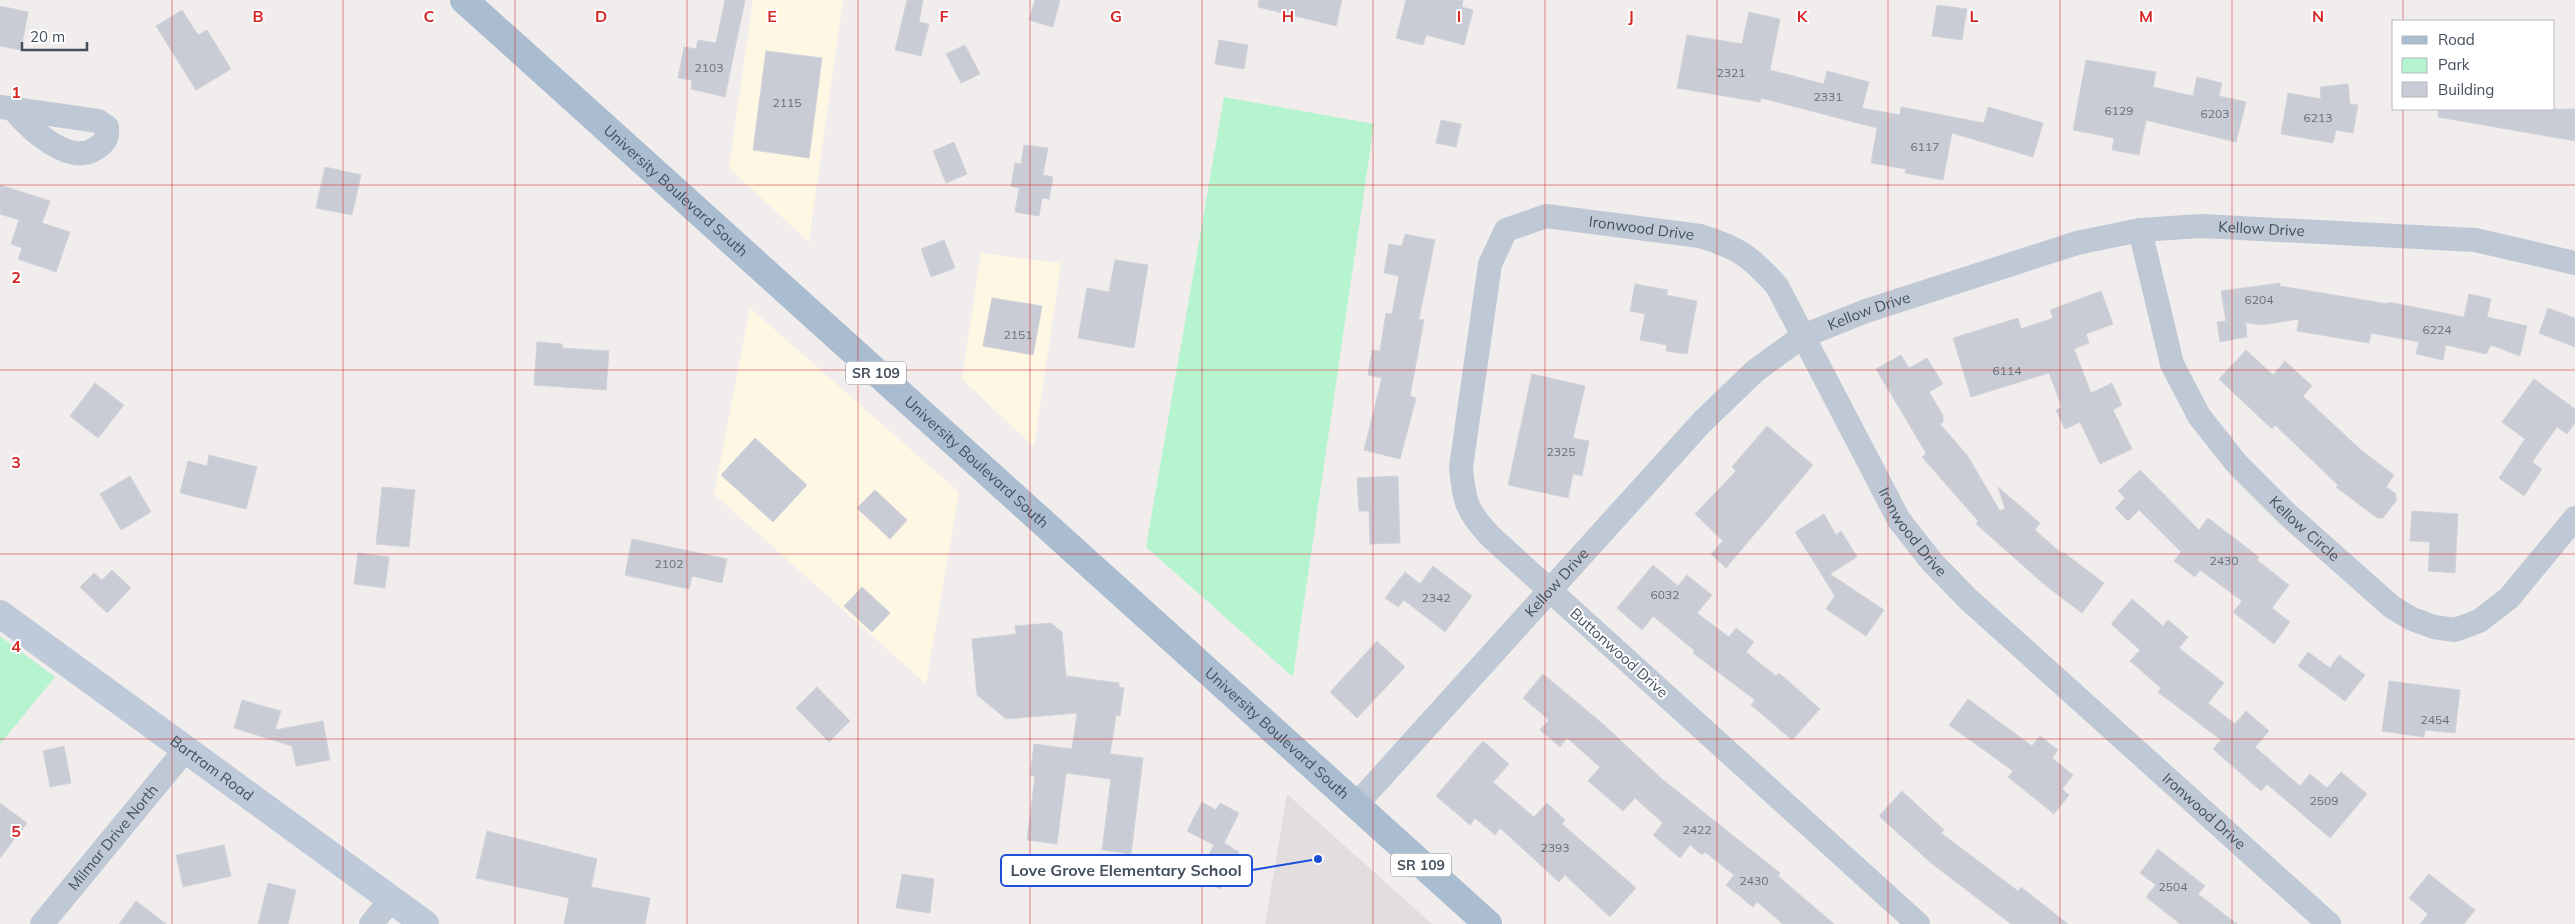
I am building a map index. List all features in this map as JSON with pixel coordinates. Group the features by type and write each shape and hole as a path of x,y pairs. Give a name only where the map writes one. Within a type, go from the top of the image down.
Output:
{"main road":[{"name":"University Boulevard South","path":"464,0 1488,924"}],"street":[{"name":"Ironwood Drive","path":"1506,230 1546,216 1700,236 1724,243 1753,259 1777,286 1900,520 1932,562 1968,599 2329,924"},
{"name":"Kellow Drive","path":"1355,806 1702,422 1755,371 1803,336 1866,311 2068,246 2140,230 2201,226 2475,240 2575,263"},
{"name":"Buttonwood Drive","path":"1506,230 1490,264 1461,467 1463,494 1471,516 1490,536 1918,924"},
{"name":"Kellow Circle","path":"2140,230 2172,364 2199,416 2237,464 2287,514 2392,607 2412,619 2434,627 2455,630 2479,621 2509,598 2575,518"},
{"name":"Bartram Road","path":"0,614 425,924"},
{"name":"Milmar Drive North","path":"42,924 186,750"},
{"path":"372,924 391,900"}],"shaded area":[{"path":"753,0 843,0 809,242 729,168"},
{"path":"981,253 1061,263 1034,447 962,379"},
{"path":"750,308 959,492 926,684 714,494"},
{"path":"1287,794 1432,924 1265,924"}],"green space":[{"path":"1224,97 1374,124 1293,677 1146,547"},
{"path":"0,636 55,677 0,744"}],"building":[{"path":"725,0 745,0 725,97 691,89 692,80 678,78 684,47 696,49 698,40 716,43"},
{"path":"907,0 923,0 919,22 929,24 921,56 895,50"},
{"path":"1035,0 1060,0 1053,27 1029,20"},
{"path":"1259,0 1342,0 1336,26 1258,7"},
{"path":"1406,0 1463,0 1462,7 1473,10 1464,45 1426,35 1423,45 1396,38"},
{"path":"1937,5 1967,9 1962,40 1932,36"},
{"path":"0,6 28,12 21,50 0,46"},
{"path":"182,10 198,35 207,30 231,69 196,90 156,26"},
{"path":"1749,12 1780,19 1770,70 1824,84 1827,71 1869,82 1862,108 1900,115 1901,107 1984,123 1988,107 2043,123 2033,157 1952,133 1943,180 1905,173 1906,169 1871,163 1877,128 1761,98 1760,102 1677,88 1687,35 1742,44"},
{"path":"1219,40 1248,45 1244,69 1215,64"},
{"path":"965,45 980,74 961,83 946,54"},
{"path":"766,51 822,58 809,158 753,150"},
{"path":"2086,60 2156,72 2153,87 2193,96 2197,77 2222,83 2219,96 2246,102 2236,142 2146,120 2139,155 2112,150 2114,138 2073,130"},
{"path":"2348,84 2350,104 2358,105 2353,133 2336,130 2333,143 2281,134 2288,93 2321,99 2320,87"},
{"path":"2575,109 2575,141 2438,117 2438,110"},
{"path":"1441,120 1461,124 1456,147 1436,143"},
{"path":"954,142 967,174 946,183 933,151"},
{"path":"1024,145 1048,148 1043,175 1053,177 1049,199 1042,198 1039,216 1015,212 1019,188 1011,186 1015,163 1021,164"},
{"path":"325,167 361,175 352,215 316,208"},
{"path":"0,185 50,201 42,223 70,232 56,272 18,259 22,248 11,244 19,220 0,214"},
{"path":"1405,234 1435,240 1419,319 1424,320 1410,396 1416,398 1400,459 1364,450 1382,378 1368,375 1372,350 1380,351 1386,313 1392,314 1399,276 1384,273 1389,244 1402,246"},
{"path":"944,240 955,268 931,277 921,249"},
{"path":"1115,260 1148,265 1134,348 1078,338 1087,288 1109,292"},
{"path":"2280,283 2280,286 2388,304 2388,302 2464,317 2469,294 2491,299 2487,317 2527,326 2520,356 2491,345 2486,354 2446,345 2443,360 2416,354 2419,342 2371,333 2369,343 2297,331 2299,319 2261,325 2243,322 2246,324 2247,337 2220,342 2217,322 2226,321 2221,291"},
{"path":"1635,284 1668,290 1666,295 1697,301 1687,354 1666,351 1667,345 1640,340 1645,314 1630,311"},
{"path":"2101,291 2113,324 2086,334 2089,343 2074,349 2091,393 2112,383 2122,405 2113,410 2132,449 2100,464 2080,422 2065,429 2056,410 2062,407 2049,373 1971,397 1953,338 2018,318 2021,329 2053,318 2050,310"},
{"path":"992,298 1042,306 1033,355 983,346"},
{"path":"2548,308 2575,318 2575,347 2539,333"},
{"path":"537,342 562,344 562,348 609,351 606,390 534,385"},
{"path":"2246,350 2273,375 2285,361 2312,386 2303,396 2361,450 2394,475 2386,487 2396,494 2396,501 2383,518 2377,518 2336,487 2338,485 2275,425 2272,429 2219,379"},
{"path":"1901,355 1909,368 1927,358 1943,384 1929,392 1943,415 1943,422 1940,424 1967,455 2000,511 2005,509 1998,487 2040,523 2035,530 2062,554 2063,552 2104,583 2082,613 2045,585 1976,524 1978,521 1922,457 1926,453 1876,369"},
{"path":"1532,374 1585,386 1573,438 1589,441 1582,476 1573,474 1568,498 1508,485"},
{"path":"2534,379 2575,409 2575,423 2567,434 2557,427 2532,462 2542,469 2524,496 2499,478 2525,439 2502,422"},
{"path":"95,383 124,405 98,438 70,416"},
{"path":"1767,426 1813,465 1726,568 1711,554 1723,541 1695,514 1736,471 1732,467"},
{"path":"755,438 807,485 773,522 721,475"},
{"path":"209,455 257,467 246,509 180,493 188,461 207,466"},
{"path":"2140,470 2199,530 2208,518 2259,557 2257,560 2289,585 2272,608 2290,622 2274,644 2233,612 2242,601 2200,570 2195,577 2174,561 2181,552 2139,510 2128,521 2115,508 2125,498 2118,491"},
{"path":"130,476 151,512 121,530 100,494"},
{"path":"1398,476 1400,543 1370,544 1369,511 1359,511 1357,478"},
{"path":"382,487 415,490 409,547 376,544"},
{"path":"875,490 907,520 890,539 857,508"},
{"path":"2412,511 2458,514 2455,573 2428,571 2430,542 2410,541"},
{"path":"1824,514 1836,535 1841,531 1857,557 1830,574 1884,610 1866,636 1826,609 1835,596 1795,532"},
{"path":"632,539 727,559 722,583 692,576 689,589 625,575"},
{"path":"358,553 389,557 385,588 354,584"},
{"path":"1653,565 1678,586 1687,575 1712,595 1697,613 1729,637 1736,628 1754,642 1746,652 1776,676 1779,673 1820,709 1792,740 1751,705 1755,700 1693,653 1695,651 1653,616 1642,630 1617,608"},
{"path":"1433,566 1472,596 1445,632 1404,600 1398,607 1385,598 1405,572 1420,584"},
{"path":"112,570 131,588 107,613 80,587 94,573 102,580"},
{"path":"862,587 890,613 872,632 844,606"},
{"path":"2132,599 2163,626 2168,620 2188,637 2179,648 2224,683 2208,703 2235,724 2246,711 2269,731 2255,747 2300,786 2310,774 2327,788 2341,772 2367,794 2330,838 2267,784 2261,791 2213,749 2221,740 2158,692 2161,688 2130,661 2140,650 2111,624"},
{"path":"1051,623 1062,632 1066,676 1119,683 1119,687 1124,688 1120,716 1116,715 1110,754 1143,758 1131,854 1102,850 1111,779 1066,773 1057,844 1027,840 1035,776 1030,775 1034,744 1072,749 1077,713 1006,719 977,695 972,639 1016,634 1015,626"},
{"path":"1377,641 1405,667 1357,718 1330,692"},
{"path":"2308,652 2330,668 2339,655 2365,675 2345,701 2298,666"},
{"path":"1543,674 1603,724 1662,779 1780,873 1778,876 1834,924 1783,924 1757,902 1753,907 1726,885 1734,875 1705,852 1702,855 1690,845 1680,858 1653,835 1663,823 1635,798 1623,811 1588,781 1600,767 1567,738 1560,747 1540,730 1549,720 1523,698"},
{"path":"2389,681 2460,690 2455,733 2425,730 2424,737 2382,731"},
{"path":"817,687 850,721 829,742 796,708"},
{"path":"1968,699 2032,746 2040,736 2058,750 2052,758 2073,775 2062,789 2069,795 2054,814 2008,777 2013,771 1949,725"},
{"path":"242,700 281,711 275,730 323,721 330,760 296,766 292,746 234,728"},
{"path":"1483,741 1509,764 1493,782 1534,817 1547,803 1565,820 1562,824 1636,888 1610,917 1565,875 1559,882 1500,828 1495,835 1475,818 1470,825 1436,796"},
{"path":"64,746 71,783 50,787 43,751"},
{"path":"1902,791 1944,830 1941,833 2018,891 2021,887 2068,924 2011,924 1931,863 1879,816"},
{"path":"1202,802 1216,810 1220,803 1239,813 1224,843 1239,852 1220,889 1197,877 1214,845 1187,831"},
{"path":"0,803 27,823 0,858"},
{"path":"487,831 597,859 591,887 650,898 645,924 564,924 569,898 476,878"},
{"path":"224,845 231,876 183,887 176,855"},
{"path":"2158,849 2205,886 2198,894 2237,924 2180,924 2146,897 2156,885 2140,873"},
{"path":"902,874 934,879 930,913 896,908"},
{"path":"2429,874 2475,910 2464,924 2420,924 2428,914 2409,898"},
{"path":"268,883 296,890 288,924 258,924"},
{"path":"136,901 166,924 119,924"}],"place":[{"name":"Love Grove Elementary School","path":"1318,859"}]}
